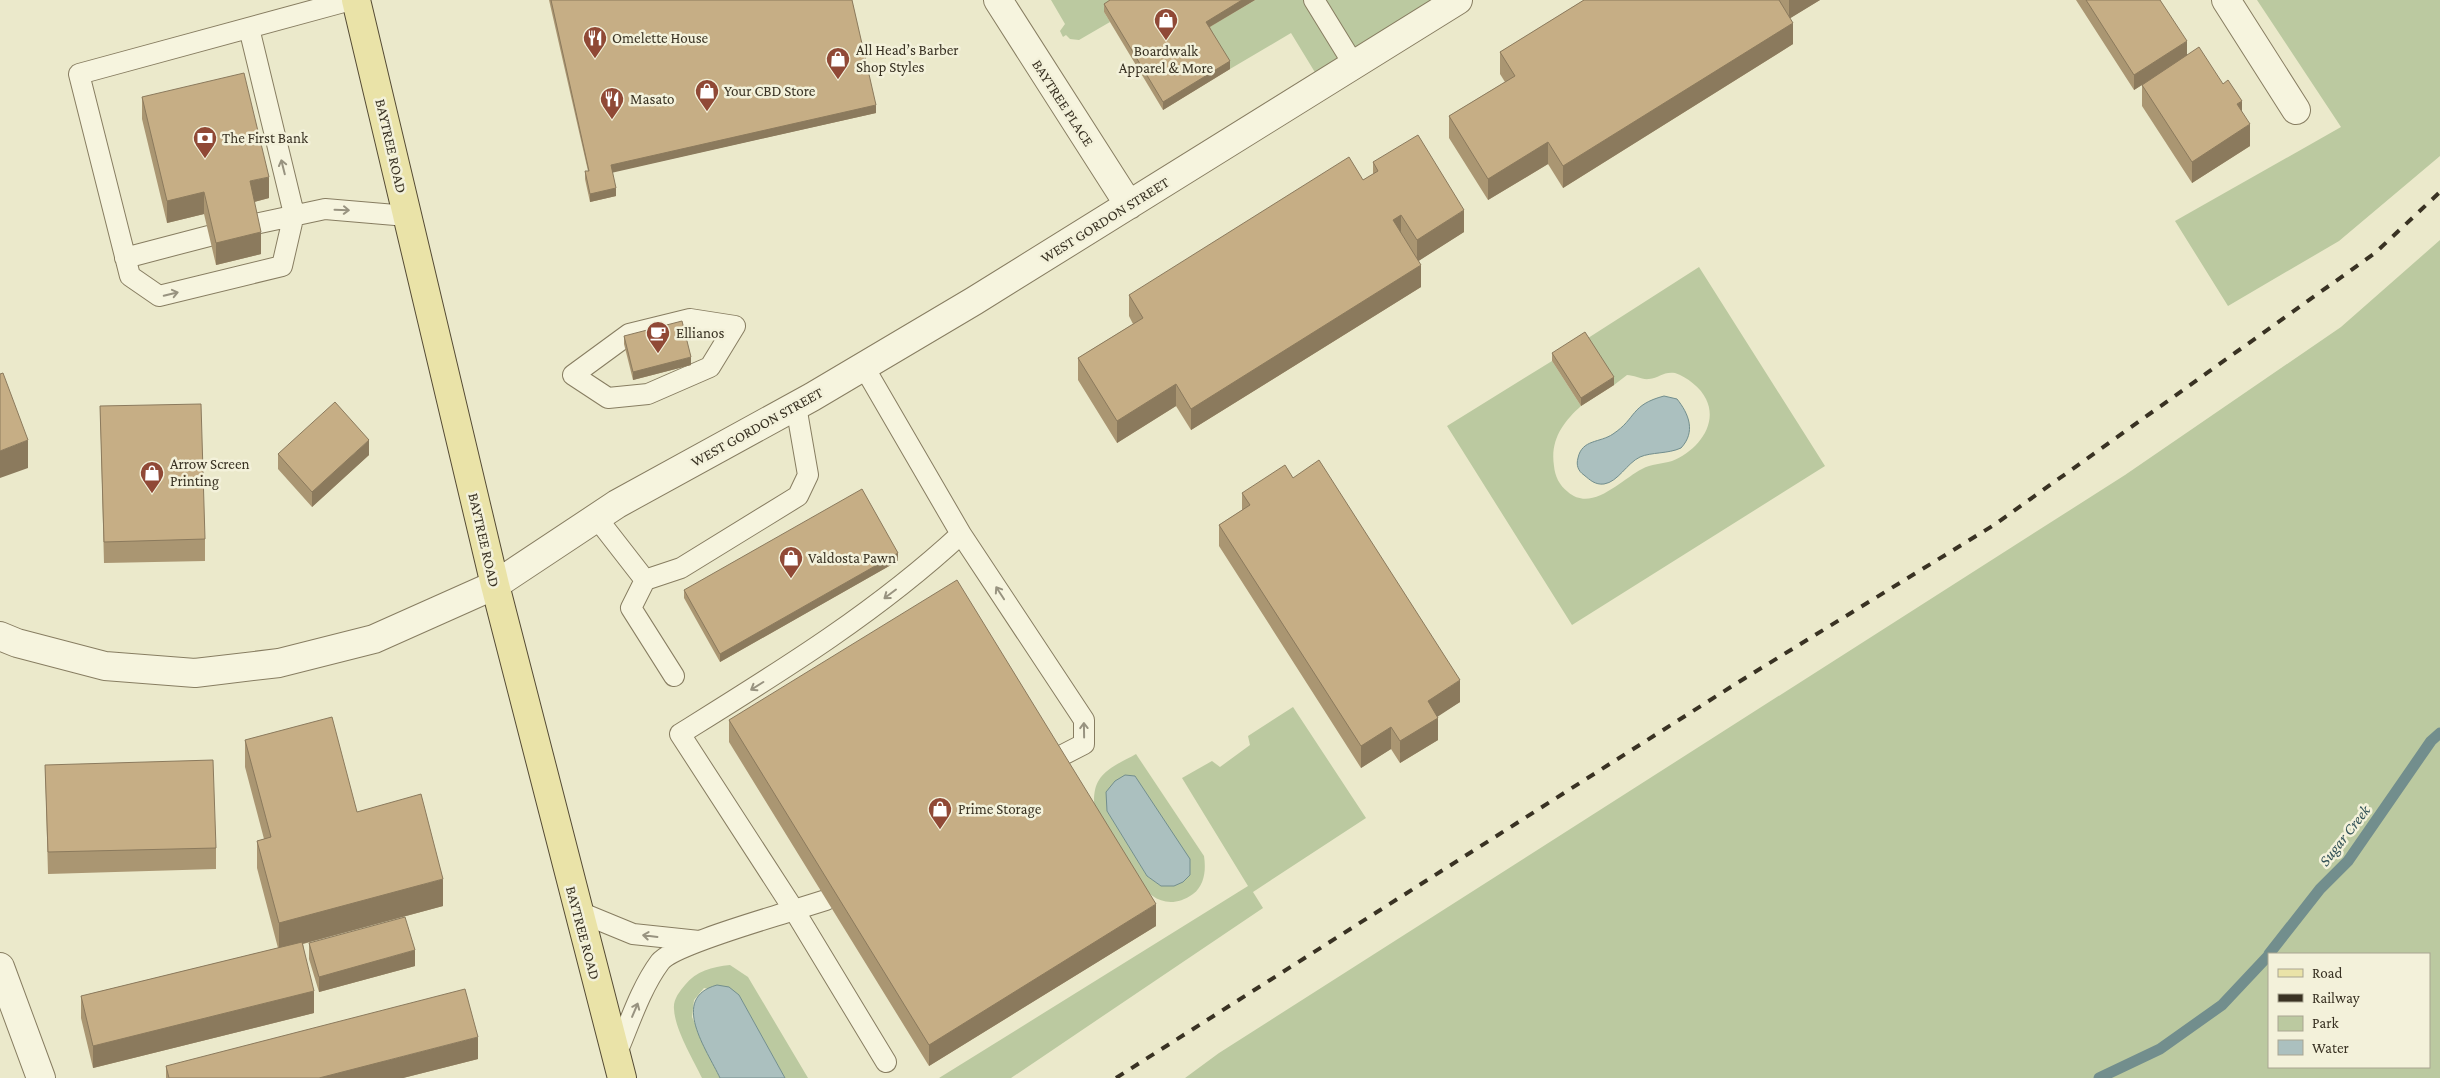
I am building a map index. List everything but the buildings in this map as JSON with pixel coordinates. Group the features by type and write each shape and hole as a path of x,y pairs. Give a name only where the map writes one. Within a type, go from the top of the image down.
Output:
{"main road":[{"name":"BAYTREE ROAD","path":"356,0 495,585 619,1067"}],"street":[{"name":"BAYTREE PLACE","path":"998,0 1129,205"},
{"name":"WEST GORDON STREET","path":"0,636 17,643 105,666 195,673 279,663 374,639 495,585 625,499 864,367 1458,0"},
{"path":"2226,0 2296,110"},
{"path":"0,967 41,1078"}],"lane":[{"path":"249,28 294,214 282,266 159,296 130,276 79,74 351,0"},
{"path":"1314,0 1354,65"},
{"path":"255,224 294,214 325,209 407,216"},
{"path":"125,258 209,236"},
{"path":"690,319 735,326 710,366 648,394 608,398 573,375 629,334 690,319"},
{"path":"864,367 961,534 1084,720 1084,744 1053,760"},
{"path":"674,676 631,608 646,580 681,568 798,496 808,475 796,406"},
{"path":"596,518 646,580"},
{"path":"886,1062 794,910 680,734 812,652 925,568 961,534"},
{"path":"619,1067 639,1001 661,961 699,941 826,900"},
{"path":"578,910 633,934 699,941"}],"green space":[{"path":"1051,0 1123,0 1104,12 1110,22 1079,40 1070,39 1066,35 1063,37 1060,31 1065,24"},
{"path":"1255,0 1434,0 1316,74 1291,33 1230,69 1206,29"},
{"path":"2257,0 2440,0 2440,156 2339,241 2228,306 2175,221 2341,127"},
{"path":"2440,240 2440,1078 1185,1078 1219,1053 2125,475 2341,327"},
{"path":"1699,267 1825,466 1572,625 1447,426 1552,361 1581,406 1563,425 1554,448 1555,473 1560,483 1568,492 1577,497 1587,499 1597,497 1645,467 1681,457 1697,444 1707,428 1710,418 1709,409 1701,391 1693,383 1675,373 1649,379 1627,375 1614,385 1585,340"},
{"path":"1293,707 1366,818 1253,892 1263,908 1011,1078 939,1078 1248,886 1182,778 1212,761 1220,767 1250,745 1248,736"},
{"path":"1136,754 1204,856 1205,871 1200,886 1193,894 1179,901 1166,902 1144,889 1127,866 1096,813 1094,794 1099,780 1111,768","holes":["1125,775 1135,776 1189,859 1161,886 1147,876 1107,811"]},
{"path":"730,965 748,977 808,1078 785,1078 739,995 704,988 694,1000 692,1017 720,1078 702,1078 678,1026 674,1002 681,990 694,976 717,967"}],"water":[{"path":"1664,396 1677,399 1685,411 1689,423 1688,436 1681,448 1640,457 1609,483 1598,484 1580,472 1577,461 1583,447 1613,434 1645,403"},
{"path":"1125,775 1135,776 1190,859 1190,875 1183,882 1174,886 1161,886 1147,876 1107,811 1106,792 1115,781"},
{"path":"717,985 729,987 739,995 785,1078 720,1078 701,1040 693,1013 695,1001 703,992"}],"waterway":[{"name":"Sugar Creek","path":"2270,953 2320,889 2348,861 2431,741 2440,733"},
{"name":"Sugar Creek","path":"2099,1078 2160,1049 2222,1005 2268,956"}],"railway":[{"path":"1116,1078 1737,683 1994,525 2375,253 2440,192"}],"place":[{"name":"Boardwalk Apparel & More","path":"1166,41"},
{"name":"Omelette House","path":"595,59"},
{"name":"All Head’s Barber Shop Styles","path":"838,80"},
{"name":"Your CBD Store","path":"707,112"},
{"name":"Masato","path":"612,120"},
{"name":"The First Bank","path":"205,159"},
{"name":"Ellianos","path":"658,354"},
{"name":"Arrow Screen Printing","path":"152,494"},
{"name":"Valdosta Pawn","path":"791,579"},
{"name":"Prime Storage","path":"940,830"}]}
